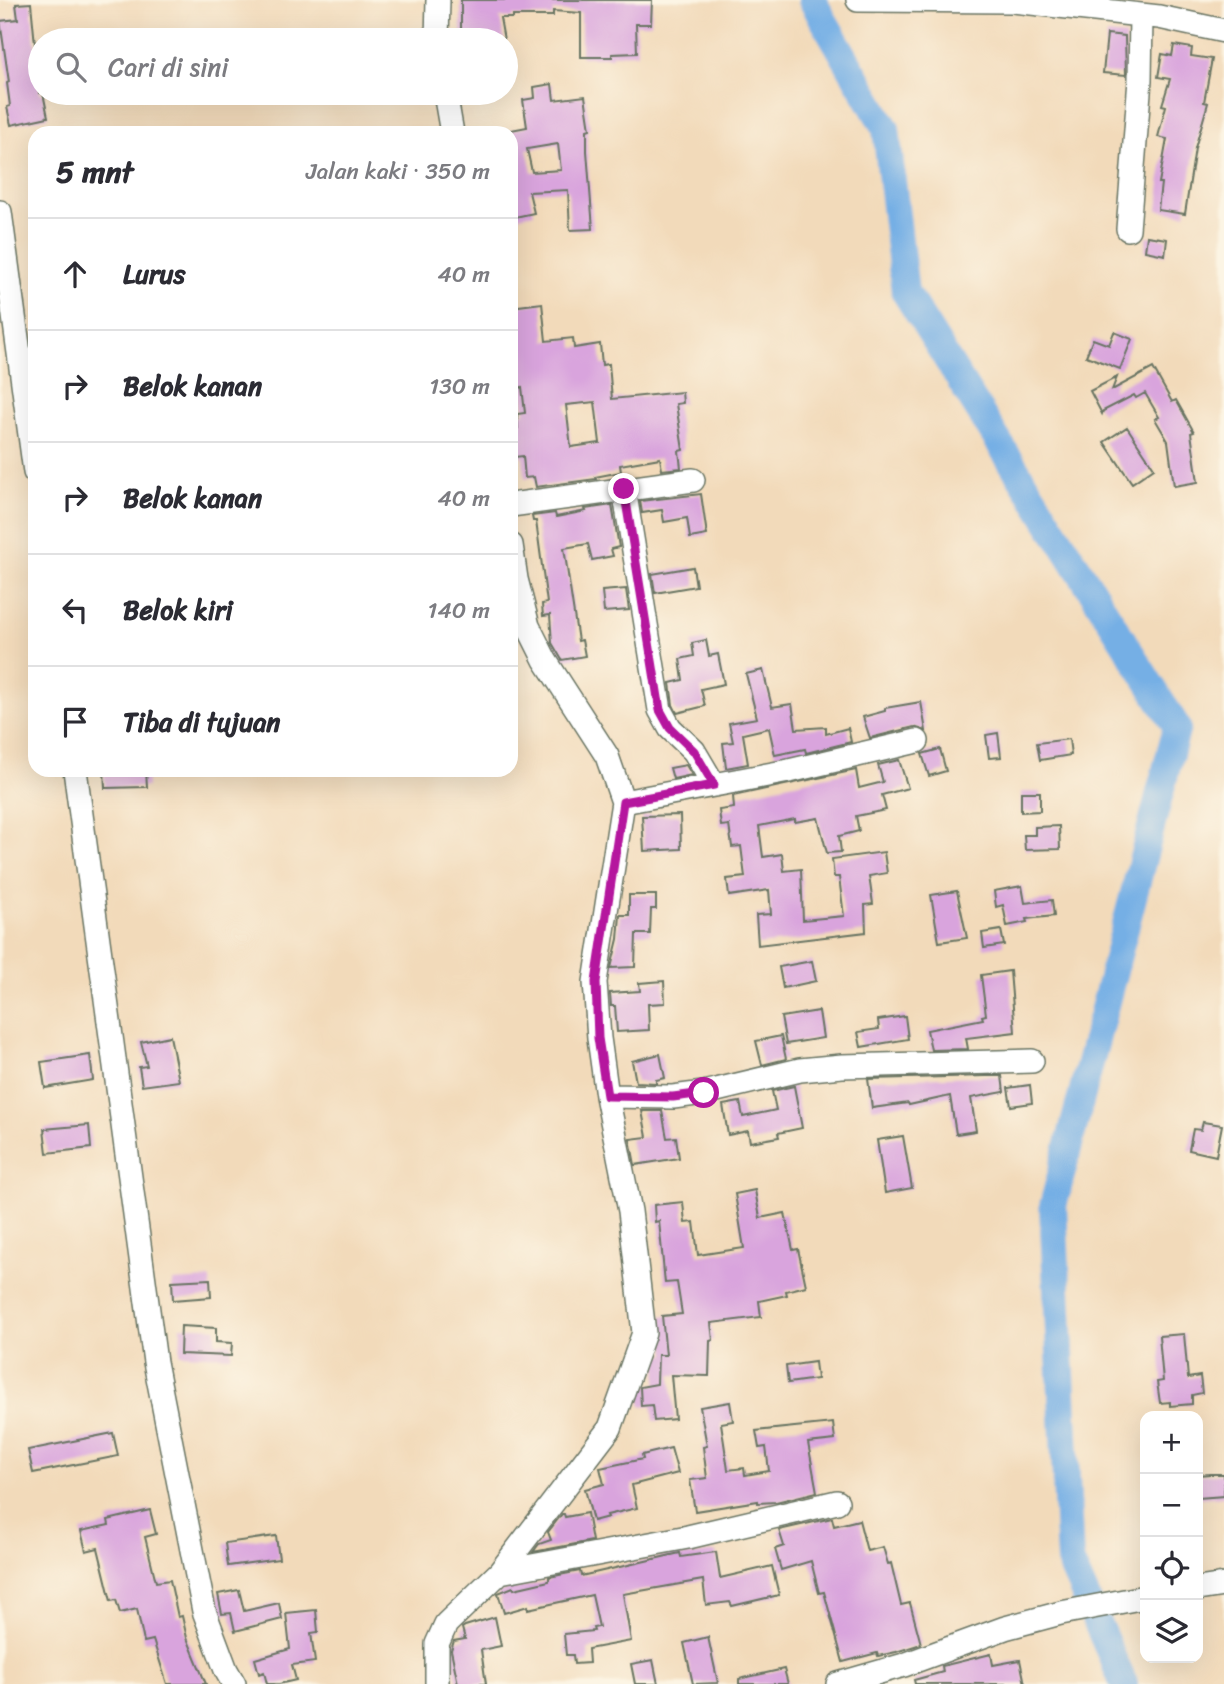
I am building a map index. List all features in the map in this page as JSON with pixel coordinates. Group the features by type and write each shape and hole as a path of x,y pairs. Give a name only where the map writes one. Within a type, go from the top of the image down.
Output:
{"street":[{"path":"437,28 438,0"},
{"path":"858,0 1013,1 1159,17 1224,31"},
{"path":"1128,229 1140,80 1141,16"},
{"path":"447,105 451,126"},
{"path":"0,212 28,420"},
{"path":"518,504 692,480"},
{"path":"624,489 660,710 670,728 694,751 714,785"},
{"path":"437,1684 437,1644 446,1624 499,1572 610,1427 644,1333 631,1211 598,1038 596,982 623,802 607,756 545,660 528,626 518,587"},
{"path":"623,802 789,771 917,741"},
{"path":"76,777 155,1362 204,1611 234,1684"},
{"path":"607,1096 673,1097 704,1093 800,1070 842,1066 1032,1061"},
{"path":"499,1572 688,1537 837,1502"},
{"path":"1203,1588 1224,1585"},
{"path":"838,1684 904,1665 1005,1628 1061,1613 1140,1599"}],"building":[{"path":"461,0 652,0 651,24 636,24 637,53 612,54 612,57 581,57 581,13 553,11 553,16 513,16 500,18 502,28 461,28"},
{"path":"31,3 33,28 28,28 28,105 46,105 48,117 11,125 7,107 10,106 9,82 0,21 18,19 16,4"},
{"path":"1107,34 1125,36 1126,75 1103,73"},
{"path":"1174,45 1192,48 1191,56 1212,59 1204,102 1208,103 1195,148 1185,214 1158,210 1159,183 1167,139 1158,137 1166,106 1162,105 1170,79 1158,77 1162,54 1172,56"},
{"path":"552,84 554,100 585,96 590,129 587,130 587,151 593,229 570,230 568,190 529,192 534,213 518,216 518,129 527,127 523,100 535,98 534,87","holes":["558,144 561,170 532,172 527,149"]},
{"path":"1147,236 1167,239 1165,255 1145,251"},
{"path":"542,303 546,341 573,338 574,348 600,344 602,365 609,364 612,399 682,392 683,403 676,404 683,450 679,451 681,468 662,470 660,458 620,465 621,472 595,477 596,479 536,487 534,477 525,478 523,456 518,457 518,414 525,413 522,387 518,388 518,306","holes":["595,402 600,443 571,447 566,405"]},
{"path":"1114,332 1132,339 1120,369 1086,356 1093,339 1109,345"},
{"path":"1153,368 1172,402 1176,400 1194,432 1191,433 1198,482 1174,486 1168,441 1155,419 1159,417 1145,393 1136,398 1134,395 1102,414 1090,391 1117,377 1112,390"},
{"path":"1127,427 1154,468 1132,483 1104,442"},
{"path":"701,494 707,535 690,538 687,518 664,522 662,510 642,513 640,501"},
{"path":"612,505 619,547 611,549 613,556 592,560 588,544 564,548 578,641 582,640 585,656 562,660 552,643 550,615 543,616 542,604 547,603 536,521 533,521 532,516 555,513 556,517"},
{"path":"693,567 696,586 655,593 652,574"},
{"path":"626,589 629,610 604,612 602,591"},
{"path":"706,640 709,656 718,654 724,684 701,689 705,706 677,713 670,683 683,680 680,659 694,656 692,643"},
{"path":"763,670 772,707 792,704 796,729 826,727 826,734 848,728 851,742 806,753 805,749 775,755 769,728 743,734 748,764 726,768 723,743 733,742 729,723 757,718 746,674"},
{"path":"921,702 926,731 914,727 870,738 863,717 885,711 885,708"},
{"path":"998,733 1001,757 989,758 986,735"},
{"path":"1069,739 1071,755 1040,760 1037,743"},
{"path":"940,749 946,771 929,776 922,754"},
{"path":"899,760 908,788 882,795 886,810 856,816 859,831 839,836 841,852 827,853 818,818 759,826 763,857 782,854 784,871 801,869 803,920 844,916 839,877 834,877 832,859 884,852 887,873 869,876 873,904 865,905 866,932 758,945 756,915 771,914 769,890 729,896 727,879 745,877 741,846 732,847 729,825 721,826 719,810 734,808 733,796 856,770 859,788 883,782 878,765"},
{"path":"686,765 692,775 673,779 670,768"},
{"path":"104,777 146,777 147,787 105,788"},
{"path":"1021,792 1040,792 1040,811 1021,812"},
{"path":"680,815 681,849 644,851 642,816"},
{"path":"1059,826 1060,849 1025,850 1024,835 1035,835 1035,827"},
{"path":"1022,886 1025,903 1052,900 1054,916 1026,919 1027,922 1007,926 1003,905 996,907 994,891"},
{"path":"957,891 967,938 939,942 931,895"},
{"path":"629,895 656,895 656,909 651,909 650,934 636,934 635,967 611,968 620,915 629,915"},
{"path":"1001,930 1004,945 984,948 982,933"},
{"path":"812,961 816,981 783,988 779,967"},
{"path":"1010,971 1015,1032 966,1038 968,1049 931,1050 927,1030 983,1019 982,1016 986,1015 981,975"},
{"path":"664,981 665,1003 648,1004 649,1030 617,1032 615,1006 611,1006 610,993 640,991 639,983"},
{"path":"819,1011 823,1038 786,1044 781,1017"},
{"path":"905,1016 908,1039 861,1047 858,1032 879,1029 878,1020"},
{"path":"170,1036 179,1081 142,1086 139,1067 147,1066 141,1042"},
{"path":"781,1036 786,1059 762,1065 756,1041"},
{"path":"660,1054 665,1078 656,1080 656,1083 636,1082 632,1061"},
{"path":"90,1055 93,1080 45,1088 41,1062"},
{"path":"1002,1076 1004,1092 971,1098 976,1131 956,1134 950,1096 909,1105 872,1108 868,1079"},
{"path":"1030,1085 1032,1103 1011,1106 1008,1088"},
{"path":"794,1086 802,1128 778,1133 779,1137 750,1142 748,1131 728,1135 723,1105 740,1102 743,1117 776,1110 772,1091"},
{"path":"642,1111 662,1111 667,1138 676,1137 679,1158 635,1165 630,1139 647,1137"},
{"path":"1203,1122 1222,1125 1216,1156 1189,1150 1193,1129 1201,1130"},
{"path":"89,1125 91,1148 47,1153 44,1129"},
{"path":"903,1136 912,1188 885,1193 877,1140"},
{"path":"755,1190 760,1218 785,1213 793,1250 798,1249 806,1286 786,1291 787,1295 759,1301 761,1317 711,1323 713,1340 710,1341 709,1376 671,1375 675,1419 654,1421 652,1405 641,1406 640,1387 657,1384 658,1355 666,1355 662,1316 682,1314 677,1282 665,1283 659,1221 655,1222 654,1205 683,1202 685,1223 694,1222 698,1255 744,1248 735,1194"},
{"path":"210,1279 211,1297 173,1300 172,1281"},
{"path":"181,1326 216,1328 216,1342 232,1343 231,1356 180,1354"},
{"path":"1184,1334 1188,1378 1200,1376 1202,1393 1192,1395 1192,1404 1170,1406 1170,1402 1160,1403 1157,1382 1163,1381 1159,1336"},
{"path":"815,1362 817,1379 788,1383 786,1366"},
{"path":"730,1402 733,1421 721,1423 728,1470 744,1468 745,1475 769,1471 766,1447 759,1448 756,1431 833,1423 835,1440 808,1443 817,1492 776,1502 758,1501 695,1511 690,1480 707,1478 703,1447 707,1446 700,1407"},
{"path":"113,1433 118,1456 33,1473 28,1450"},
{"path":"671,1448 678,1473 632,1485 637,1508 593,1521 585,1489 604,1484 600,1468 643,1459 642,1455"},
{"path":"1224,1474 1224,1496 1203,1498 1203,1475"},
{"path":"150,1510 156,1534 145,1537 156,1582 170,1580 178,1617 182,1616 187,1638 206,1684 167,1684 153,1640 144,1642 137,1609 120,1613 116,1600 111,1601 98,1548 86,1551 81,1531 109,1525 108,1520"},
{"path":"587,1513 592,1541 533,1552 539,1544 551,1540 548,1532 562,1514 565,1517"},
{"path":"832,1518 834,1526 859,1520 867,1551 883,1547 888,1564 891,1563 901,1605 910,1603 921,1644 896,1652 878,1656 877,1653 843,1662 824,1592 819,1593 811,1561 781,1570 775,1549 784,1546 779,1530"},
{"path":"276,1536 279,1559 228,1566 225,1543"},
{"path":"716,1552 720,1578 772,1566 779,1595 732,1606 730,1602 706,1605 703,1580 623,1594 631,1641 588,1649 589,1663 574,1664 573,1655 566,1655 564,1634 594,1631 593,1628 599,1627 592,1595 504,1613 498,1593 513,1587 514,1589 549,1581 549,1577 580,1571 581,1576 680,1553 681,1557"},
{"path":"239,1590 244,1611 279,1603 282,1619 235,1631 231,1613 222,1614 218,1594"},
{"path":"316,1610 318,1632 311,1633 315,1662 292,1665 296,1680 267,1684 264,1672 259,1674 255,1659 290,1649 286,1613"},
{"path":"495,1617 501,1646 481,1650 486,1684 458,1684 451,1650 454,1641 465,1639 462,1628 465,1626"},
{"path":"708,1637 718,1683 693,1684 684,1643"},
{"path":"991,1654 993,1665 1020,1660 1025,1684 915,1684 914,1680 943,1672 942,1666"},
{"path":"653,1660 658,1684 635,1684 631,1664"},
{"path":"784,1669 788,1684 739,1684 739,1679"}],"waterway":[{"path":"812,0 886,129 905,292 1177,727 1053,1206 1070,1561 1124,1684"}],"route":[{"path":"624,489 660,710 670,728 694,751 714,785 623,802 596,982 598,1038 607,1096 673,1097 704,1093"}]}
